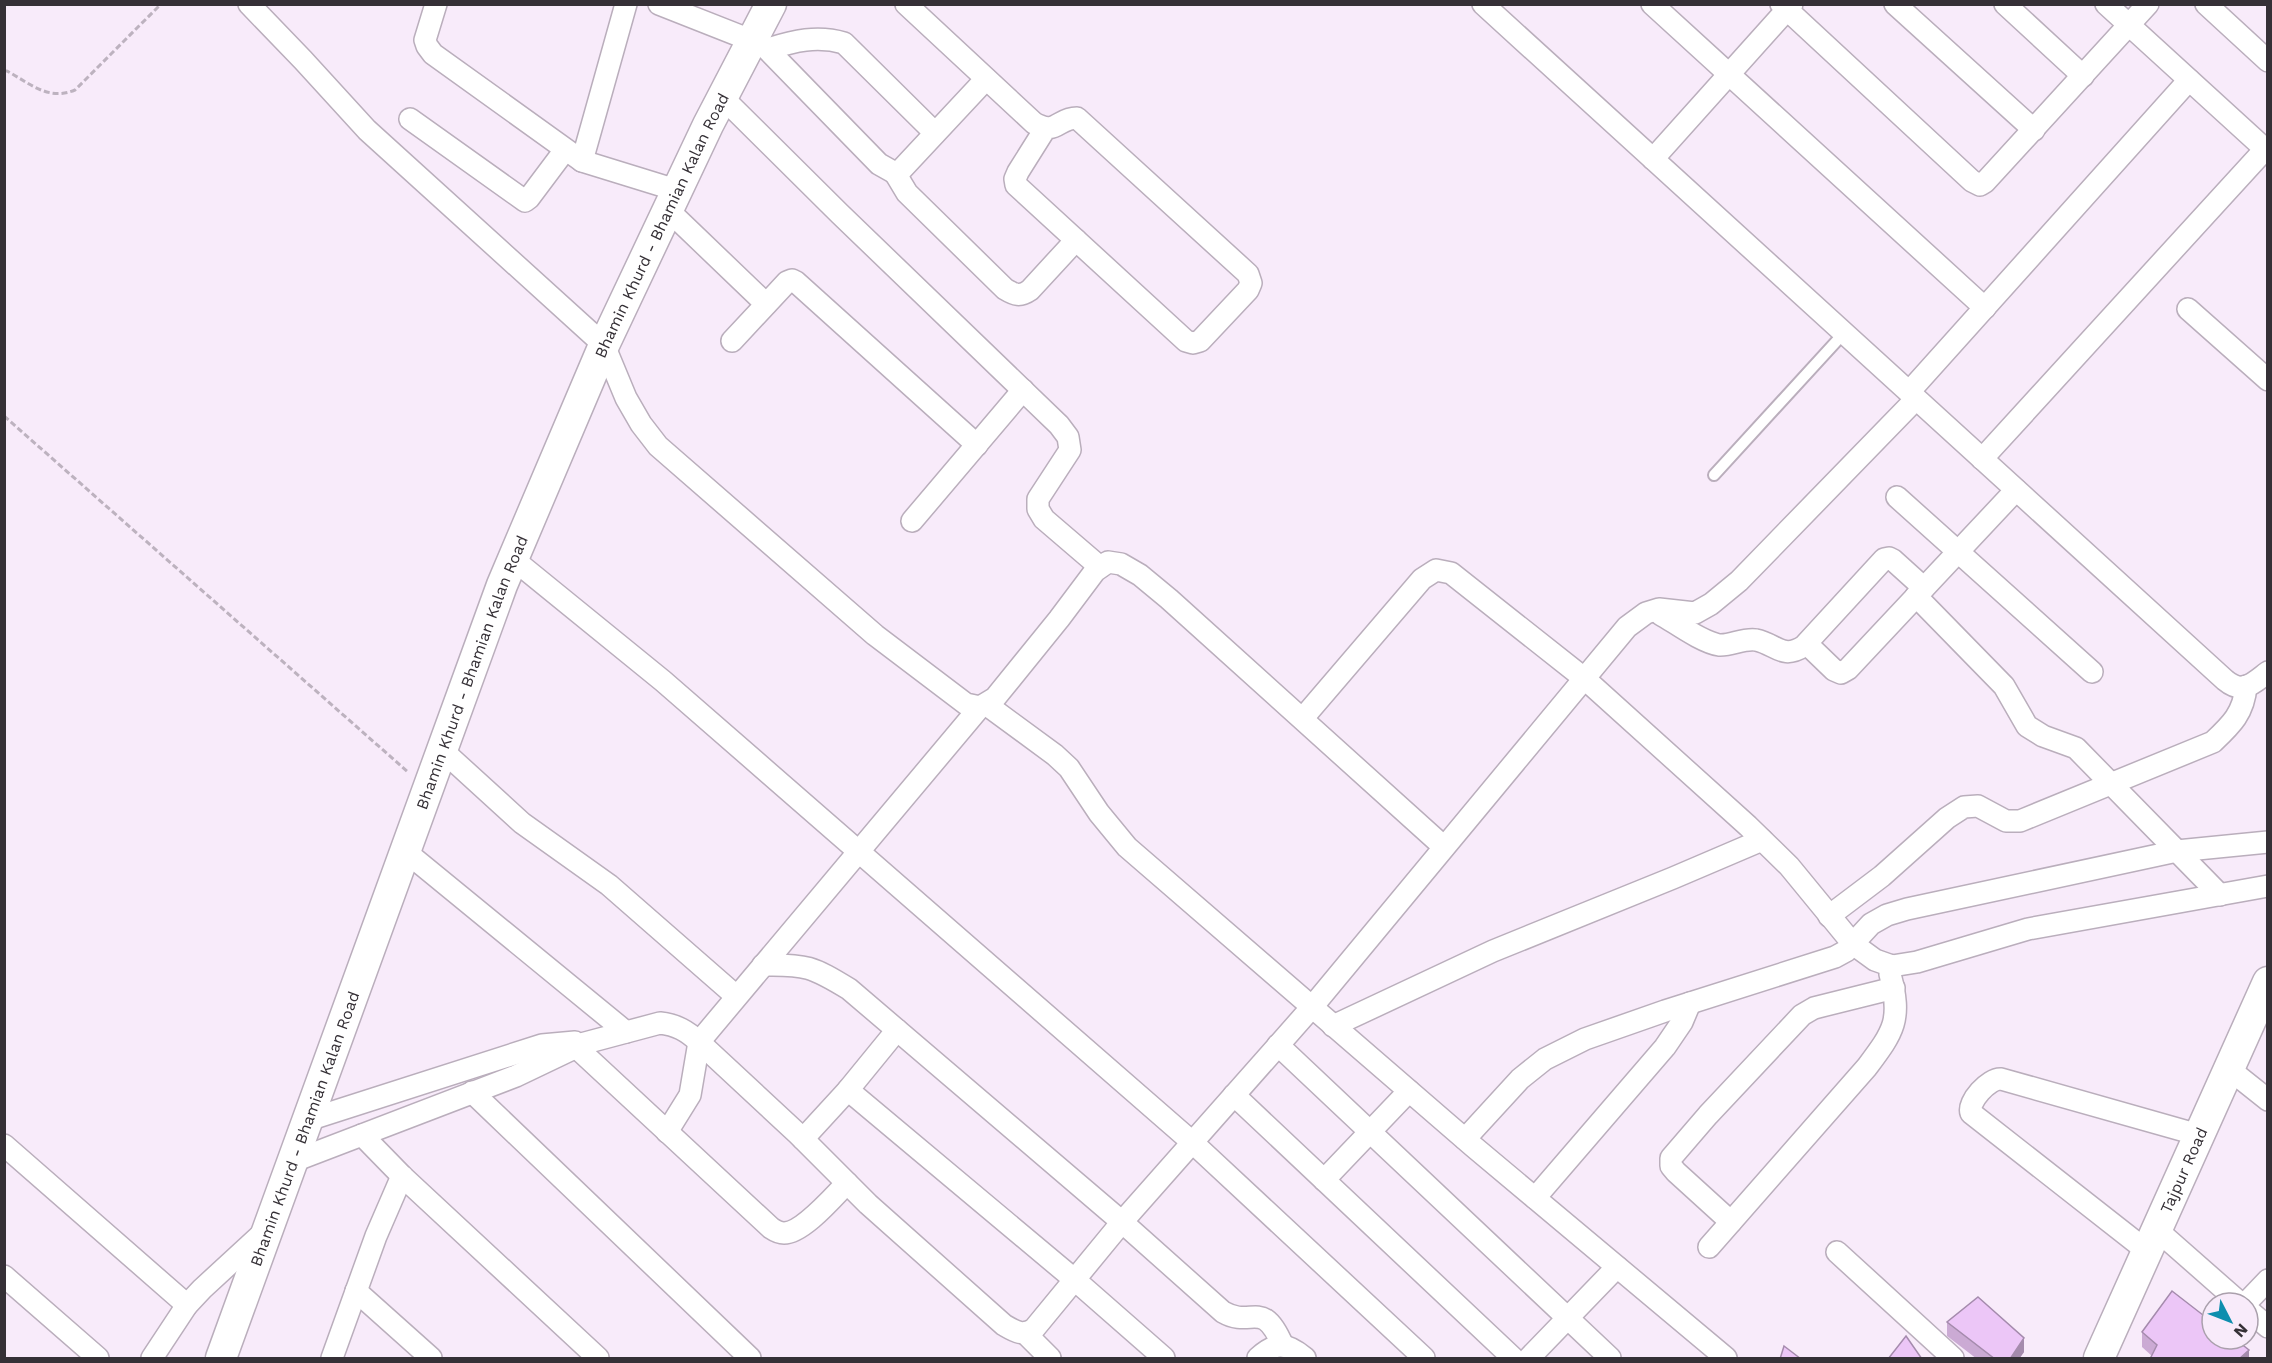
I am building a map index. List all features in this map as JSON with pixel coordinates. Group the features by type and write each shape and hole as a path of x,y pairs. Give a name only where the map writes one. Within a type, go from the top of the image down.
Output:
{"street":[{"path":"436,4 426,40 430,50 574,155 671,199 766,304"},
{"path":"410,119 525,201 574,155 626,4"},
{"path":"659,4 760,44 879,164 895,173 907,193 1005,289 1015,295 1022,296 1030,291 1076,240"},
{"name":"Bhamin Khurd - Bhamian Kalan Road","path":"221,1359 513,559 604,345 671,199 722,97 760,44 771,4"},
{"path":"906,4 1034,123 1044,129 1051,129 1070,118 1077,118 1248,274 1251,283 1248,290 1200,341 1193,343 1186,341 1016,185 1015,178 1044,129"},
{"path":"1483,4 2232,687 2246,686 2268,672"},
{"path":"1652,4 1985,308"},
{"path":"1895,4 2034,130"},
{"path":"2005,4 2083,76"},
{"path":"1982,459 2266,147 2106,4"},
{"path":"1653,159 1786,6 1972,181 1980,185 2034,130 2148,4"},
{"path":"2206,4 2268,61"},
{"path":"256,7 367,130 604,345 626,398 641,424 658,446 875,634 966,704 984,706 1055,755 1069,768 1099,813 1126,847 1720,1357"},
{"path":"760,44 828,38 844,43 935,133"},
{"path":"895,173 901,170 986,79"},
{"path":"1026,1334 1034,1329 1122,1222 1312,1007 1627,627 1646,613 1659,609 1695,613 1711,604 1739,581 1913,396 1985,308 2189,80"},
{"path":"722,97 1059,425 1068,438 1070,450 1038,499 1038,509 1044,519 1100,567"},
{"path":"732,341 787,282 792,280 977,445"},
{"path":"2188,309 2268,380"},
{"path":"912,521 1023,390"},
{"path":"1807,644 1834,669 1841,673 1848,669 2016,490"},
{"path":"1897,497 2092,672"},
{"path":"513,559 663,681 1192,1142 1424,1359"},
{"path":"1654,611 1710,642 1721,645 1751,639 1761,641 1784,652 1796,652 1807,644 1884,559 1893,560 2004,686 2027,726 2043,736 2076,748 2220,895"},
{"path":"667,1132 690,1095 699,1042 858,851 984,706 995,698 1095,571 1108,562 1121,564 1140,575 1304,718 1444,847"},
{"path":"1304,718 1422,579 1436,570 1451,573 1585,679 1789,866 1853,944 1875,960 1888,965 1917,962 2028,929 2268,886"},
{"path":"1829,916 1882,876 1947,818 1964,807 1978,806 2006,821 2020,821 2113,785 2213,742 2232,725 2241,712 2246,686"},
{"path":"442,750 522,823 609,885 736,996"},
{"path":"1333,1026 1493,951 1762,840"},
{"path":"1465,1139 1520,1078 1545,1059 1585,1039 1835,957 1853,944 1871,924 1887,915 2177,851 2268,842"},
{"path":"405,851 626,1032"},
{"path":"763,965 808,967 849,989 1122,1222 1223,1312 1232,1317 1259,1316 1267,1320 1283,1346"},
{"path":"1709,1247 1867,1067 1887,1040 1894,1026 1896,1010 1894,988 1888,965"},
{"name":"Tajpur Road","path":"2099,1359 2268,982"},
{"path":"1731,1222 1676,1172 1671,1166 1671,1158 1802,1016 1814,1008 1894,988"},
{"path":"1535,1198 1665,1047 1682,1023 1690,1003"},
{"path":"294,1161 516,1076 580,1045 660,1023 682,1028 803,1139 847,1183 1004,1325 1018,1333 1026,1334 1050,1359"},
{"path":"803,1139 848,1090 897,1030"},
{"path":"309,1120 542,1045 580,1045 667,1132 771,1228 783,1233 796,1230 847,1183"},
{"path":"1278,1046 1610,1359"},
{"path":"2229,1069 2268,1100"},
{"path":"2199,1135 1994,1078 1971,1105 1971,1113 2223,1291"},
{"path":"848,1090 1075,1280 1164,1359"},
{"path":"472,1092 750,1359"},
{"path":"1324,1180 1409,1092"},
{"path":"1234,1095 1513,1359"},
{"path":"362,1135 402,1176 598,1359"},
{"path":"4,1145 187,1305"},
{"path":"332,1359 376,1236 402,1176"},
{"path":"152,1359 187,1305 270,1226"},
{"path":"1837,1252 1953,1359"},
{"path":"1529,1359 1617,1267"},
{"path":"4,1276 98,1359"},
{"path":"2257,1291 2268,1280"},
{"path":"356,1291 431,1359"},
{"path":"1258,1359 1267,1350 1280,1345 1294,1349 1305,1359"}],"lane":[{"path":"1714,475 1844,333"}],"path":[{"path":"4,71 53,95 64,95 75,90 162,4"},
{"path":"4,416 428,789"}],"building":[{"path":"2172,1291 2200,1313 2200,1351 2248,1351 2239,1359 2150,1359 2157,1345 2142,1332"},
{"path":"1978,1297 2024,1338 2010,1359 1995,1359 1947,1322"},
{"path":"1906,1336 1922,1359 1888,1359"},
{"path":"1784,1346 1801,1359 1780,1359"}]}
